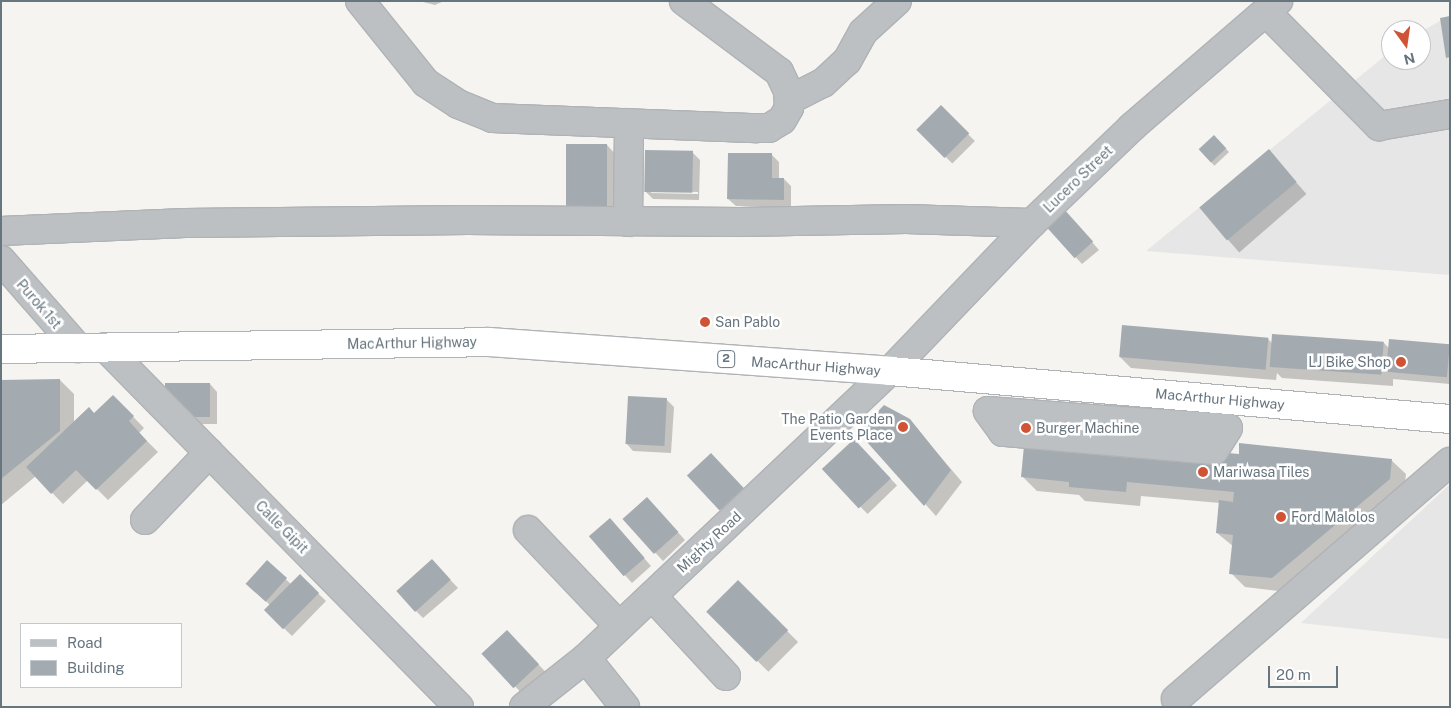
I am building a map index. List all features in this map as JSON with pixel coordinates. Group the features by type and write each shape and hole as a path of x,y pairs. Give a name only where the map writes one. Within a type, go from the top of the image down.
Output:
{"highway":[{"name":"MacArthur Highway","path":"1,349 490,342 890,371 1450,419"}],"street":[{"path":"360,1 426,83 458,104 492,118 769,128 782,120 789,108 779,72 684,1"},
{"path":"788,100 829,77 846,61 863,32 898,1"},
{"path":"1272,6 1379,126 1450,114"},
{"name":"Lucero Street","path":"890,371 1032,223 1132,127 1272,6"},
{"path":"628,222 629,123"},
{"path":"1,231 185,222 628,222 906,219 1032,223"},
{"name":"Purok 1st","path":"1,260 78,348"},
{"name":"Calle Gipit","path":"106,347 459,707"},
{"name":"Mighty Road","path":"524,707 586,658 890,371"},
{"path":"1104,420 1105,389"},
{"path":"988,412 1104,420 1113,420 1228,428 1214,450 1003,432 988,412"},
{"path":"145,520 209,452"},
{"path":"1176,699 1450,462"},
{"path":"528,530 620,626"},
{"path":"652,596 726,676"},
{"path":"586,658 625,707"}],"shaded area":[{"path":"1450,15 1450,275 1146,251 1381,59 1381,70 1431,70 1431,26"},
{"path":"1450,484 1450,639 1301,623"}],"building":[{"path":"1450,16 1450,57 1446,58 1440,18"},
{"path":"941,105 969,133 945,158 916,130"},
{"path":"1214,135 1226,148 1211,162 1199,149"},
{"path":"566,144 607,144 607,208 566,208"},
{"path":"1269,149 1297,182 1227,240 1199,207"},
{"path":"645,150 693,151 692,193 644,192"},
{"path":"728,153 772,153 772,178 784,178 784,200 727,199"},
{"path":"1063,208 1093,241 1075,258 1044,225"},
{"path":"1122,325 1268,338 1266,370 1119,357"},
{"path":"1272,334 1384,342 1381,375 1270,367"},
{"path":"1389,339 1450,344 1447,377 1386,372"},
{"path":"60,379 60,431 1,479 1,380"},
{"path":"165,383 210,383 210,417 187,417 165,399"},
{"path":"113,395 134,416 129,421 147,441 96,490 76,470 51,494 26,467 89,407 94,413"},
{"path":"628,396 667,398 664,446 625,444"},
{"path":"884,405 910,419 951,470 924,506 858,432"},
{"name":"Ford Malolos","path":"1025,435 1239,454 1239,443 1392,459 1390,479 1272,578 1229,574 1233,535 1216,533 1219,500 1233,502 1234,492 1127,482 1126,492 1069,487 1069,482 1021,477"},
{"path":"854,439 891,478 859,509 822,469"},
{"path":"711,453 744,488 720,511 687,476"},
{"path":"647,497 678,532 654,554 622,519"},
{"path":"610,518 645,558 624,576 589,536"},
{"path":"432,559 451,580 415,612 396,591"},
{"path":"267,560 287,578 266,602 246,584"},
{"path":"300,574 319,593 283,629 264,610"},
{"path":"738,580 788,630 756,662 706,612"},
{"path":"507,630 539,664 513,688 481,654"}],"place":[{"name":"San Pablo","path":"705,322"},
{"name":"LJ Bike Shop","path":"1401,362"},
{"name":"The Patio Garden Events Place","path":"903,427"},
{"name":"Burger Machine","path":"1026,428"},
{"name":"Mariwasa Tiles","path":"1203,472"},
{"name":"Ford Malolos","path":"1281,517"}]}
